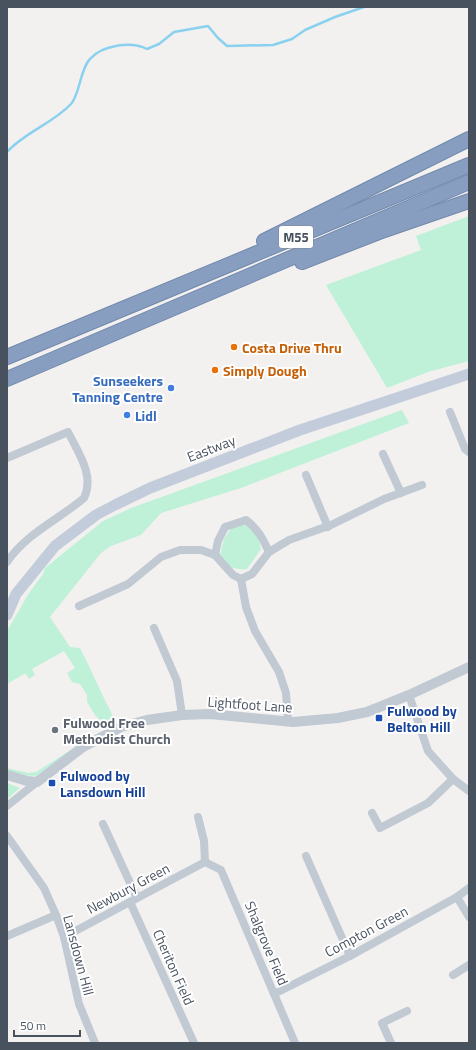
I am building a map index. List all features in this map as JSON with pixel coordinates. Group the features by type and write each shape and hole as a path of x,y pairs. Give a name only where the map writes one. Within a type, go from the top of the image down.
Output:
{"highway":[{"name":"M55","path":"123,310 469,140"},
{"name":"M55","path":"7,356 123,310 469,165"},
{"name":"M55","path":"7,379 143,322 264,268 469,182"},
{"name":"M55","path":"143,322 379,232 469,201"}],"main road":[{"name":"Eastway","path":"7,615 16,594 55,546 96,515 115,505 150,488 300,430 469,374"}],"street":[{"path":"450,412 465,448 469,452"},
{"path":"7,458 68,432 89,479 88,490 84,498 33,533 15,550 7,562"},
{"path":"383,454 401,493"},
{"path":"306,474 328,527"},
{"path":"241,579 252,574 269,552 289,540 328,527 401,493 422,485"},
{"path":"215,555 218,541 225,526 246,520 255,527 269,552"},
{"path":"79,606 128,584 161,557 180,550 200,550 215,555 233,575 241,579"},
{"path":"241,579 246,608 255,632 279,672 286,693 288,721"},
{"path":"154,628 177,681 182,715"},
{"name":"Lightfoot Lane","path":"7,806 83,747 122,727 147,720 182,715 210,714 288,721 338,718 367,712 409,695 469,667"},
{"path":"409,695 428,752 453,778 467,787"},
{"path":"7,775 27,782 37,782"},
{"path":"372,813 380,828 428,803 453,778"},
{"path":"198,817 204,841 204,862"},
{"name":"Cheriton Field","path":"103,824 194,1043"},
{"name":"Lansdown Hill","path":"7,836 44,888 56,915 64,937 79,1004 95,1043"},
{"path":"306,856 350,956"},
{"name":"Newbury Green","path":"64,937 204,862"},
{"name":"Shalgrove Field","path":"204,862 221,870 295,1043"},
{"name":"Compton Green","path":"274,994 350,956 457,897 469,888"},
{"path":"457,897 469,917"},
{"path":"7,936 56,915"},
{"path":"454,975 469,965"},
{"path":"391,1043 382,1023 407,1011"}],"green space":[{"path":"469,216 469,361 428,372 387,388 326,285 421,250 416,236"},
{"path":"402,410 409,423 241,488 161,513 141,535 111,546 101,553 50,617 70,647 80,648 116,722 107,727 95,715 87,702 87,695 80,684 72,682 67,673 75,668 64,651 32,669 35,675 29,679 26,674 24,674 7,684 7,631 29,593 43,574 45,568 103,521 131,508"},
{"path":"244,524 256,534 261,549 247,569 238,569 228,564 220,555 224,539 232,527"},
{"path":"99,732 36,776 17,775 7,772 7,768 28,773 36,772"},
{"path":"7,783 20,788 7,799"}],"waterway":[{"path":"7,152 14,145 56,117 71,104 74,100 87,63 95,54 102,50 125,45 133,45 147,49 159,44 174,32 208,26 227,46 273,45 292,39 305,30 335,17 364,7"}],"place":[{"name":"Costa Drive Thru","path":"234,347"},
{"name":"Simply Dough","path":"215,370"},
{"name":"Sunseekers Tanning Centre","path":"171,388"},
{"name":"Lidl","path":"127,415"},
{"name":"Fulwood by Belton Hill","path":"379,718"},
{"name":"Fulwood Free Methodist Church","path":"55,730"},
{"name":"Fulwood by Lansdown Hill","path":"52,783"}]}
